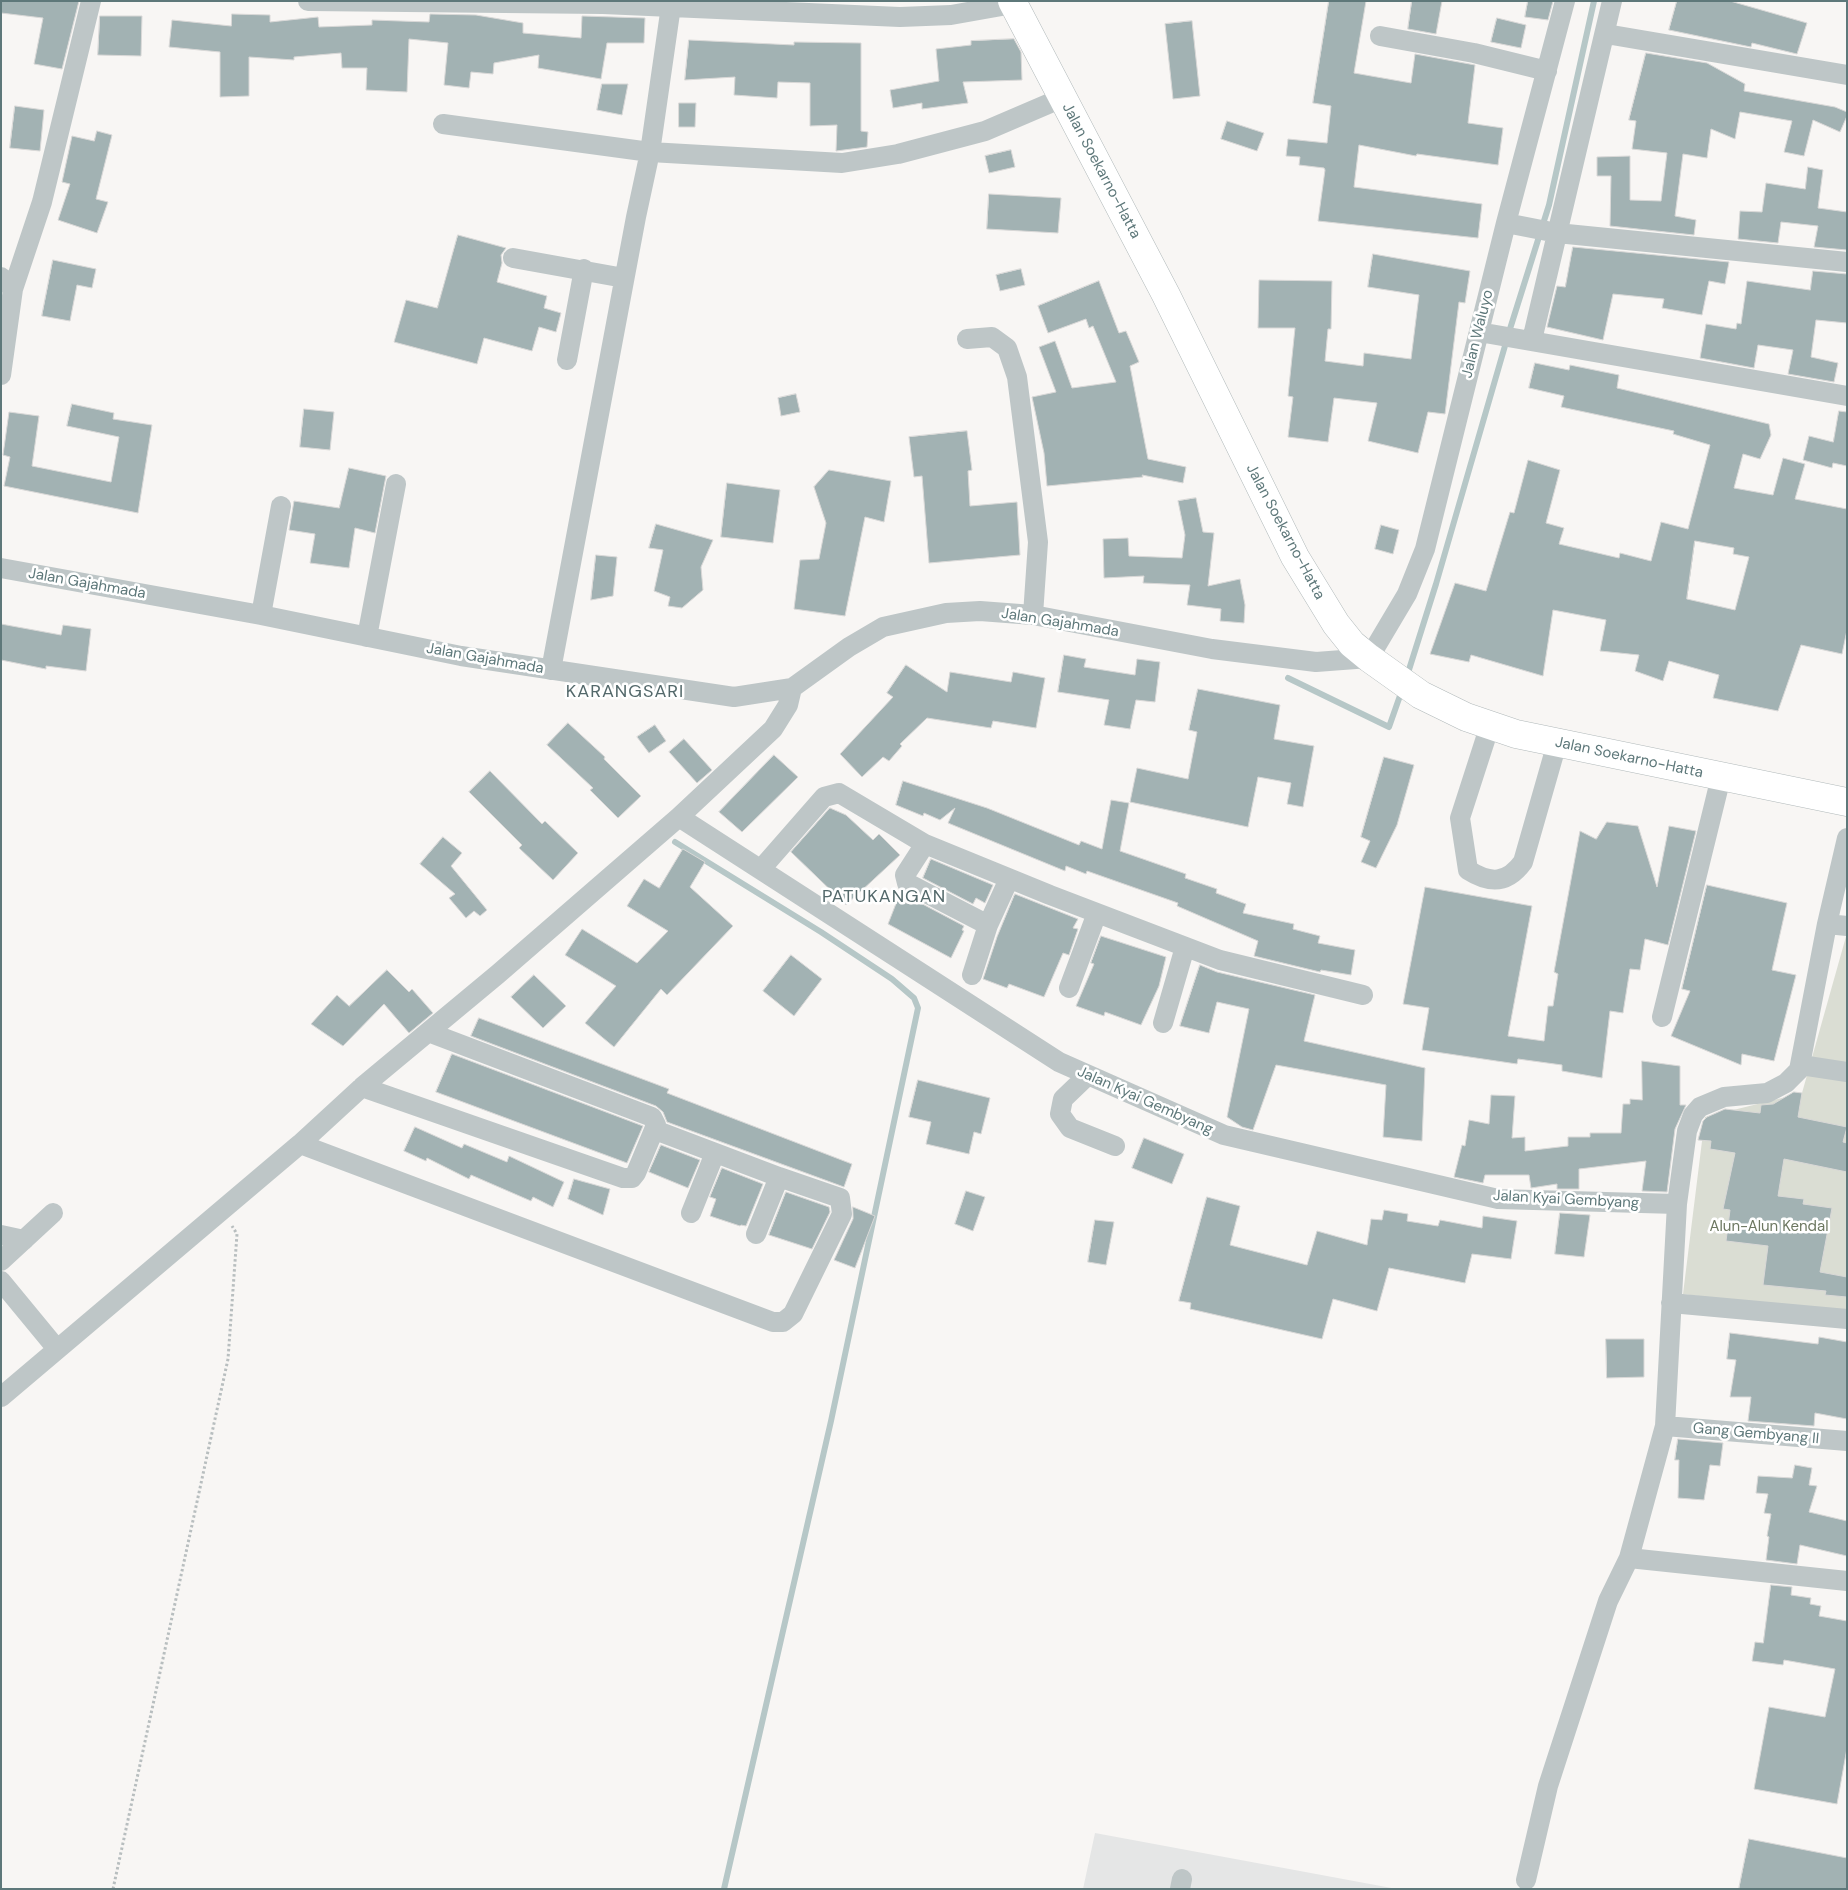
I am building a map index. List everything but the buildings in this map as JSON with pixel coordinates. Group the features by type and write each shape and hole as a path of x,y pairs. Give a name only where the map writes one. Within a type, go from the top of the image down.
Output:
{"highway":[{"name":"Jalan Soekarno-Hatta","path":"1012,2 1166,295 1295,557 1336,624 1352,644 1421,695 1466,717 1516,734 1847,802"}],"street":[{"path":"1,375 7,283 42,202 91,1"},
{"path":"308,1 670,6 900,17 951,15 1012,2"},
{"name":"Jalan Waluyo","path":"1377,664 1408,594 1425,549 1486,333 1513,224 1547,70 1566,1"},
{"path":"1528,339 1552,231 1606,34 1612,1"},
{"path":"551,670 624,278 650,152 670,6"},
{"path":"1606,34 1847,75"},
{"path":"1380,36 1474,53 1547,70"},
{"path":"443,124 650,152 842,163 898,154 985,131 1062,98"},
{"path":"1513,224 1552,231 1847,262"},
{"path":"513,258 584,269 624,278"},
{"path":"567,360 584,269"},
{"path":"1486,333 1847,396"},
{"path":"967,339 992,337 1007,348 1017,377 1038,542 1033,615"},
{"path":"366,637 396,484"},
{"path":"261,615 281,506"},
{"name":"Jalan Gajahmada","path":"1,568 261,615 461,656 734,697 792,688 849,647 883,627 946,613 980,611 1033,615 1193,645 1267,656 1316,662 1377,664"},
{"path":"1,1397 300,1144 362,1087 679,817 774,729 788,706 792,688"},
{"path":"1490,725 1460,818 1468,870 1482,880 1503,880 1518,869 1523,862 1557,743"},
{"path":"1662,1017 1721,777"},
{"path":"760,869 824,798 839,792 925,844 1009,879 1220,960 1363,995"},
{"name":"Jalan Kyai Gembyang","path":"679,817 1059,1062 1224,1135 1498,1199 1678,1204"},
{"path":"1526,1880 1548,1786 1608,1601 1629,1558 1664,1426 1668,1396 1671,1303 1678,1204 1687,1132 1693,1115 1700,1107 1724,1097 1767,1092 1786,1083 1801,1065 1837,925 1847,838"},
{"path":"925,844 905,875 906,883 988,925"},
{"path":"972,975 988,925 1009,879"},
{"path":"1068,988 1097,913"},
{"path":"1163,1023 1185,947"},
{"path":"362,1087 526,1146 628,1179 636,1173 656,1125 652,1117 428,1032"},
{"path":"1801,1065 1847,1072"},
{"path":"1088,1075 1064,1099 1060,1114 1070,1128 1115,1146"},
{"path":"300,1144 755,1316 773,1322 783,1322 793,1314 842,1214 840,1198 779,1178 654,1130"},
{"path":"691,1213 715,1153"},
{"path":"756,1234 779,1178"},
{"path":"1,1261 53,1213"},
{"path":"1,1235 24,1240"},
{"path":"1,1281 57,1349"},
{"path":"1671,1303 1847,1319"},
{"name":"Gang Gembyang II","path":"1664,1426 1847,1442"},
{"path":"1629,1558 1847,1581"}],"path":[{"path":"113,1889 228,1359 236,1234"}],"shaded area":[{"path":"1095,1833 1397,1889 1083,1889"}],"green space":[{"name":"Alun-Alun Kendal","path":"1847,933 1847,1315 1683,1294 1705,1117 1802,1093"}],"waterway":[{"path":"1407,676 1436,584 1509,332 1549,205 1594,1"},
{"path":"1288,678 1389,727 1402,690"},
{"path":"675,842 821,932 892,979 914,998 918,1008 831,1421 724,1889"}],"district":[{"name":"KARANGSARI","path":"625,692"},
{"name":"PATUKANGAN","path":"884,897"}]}
